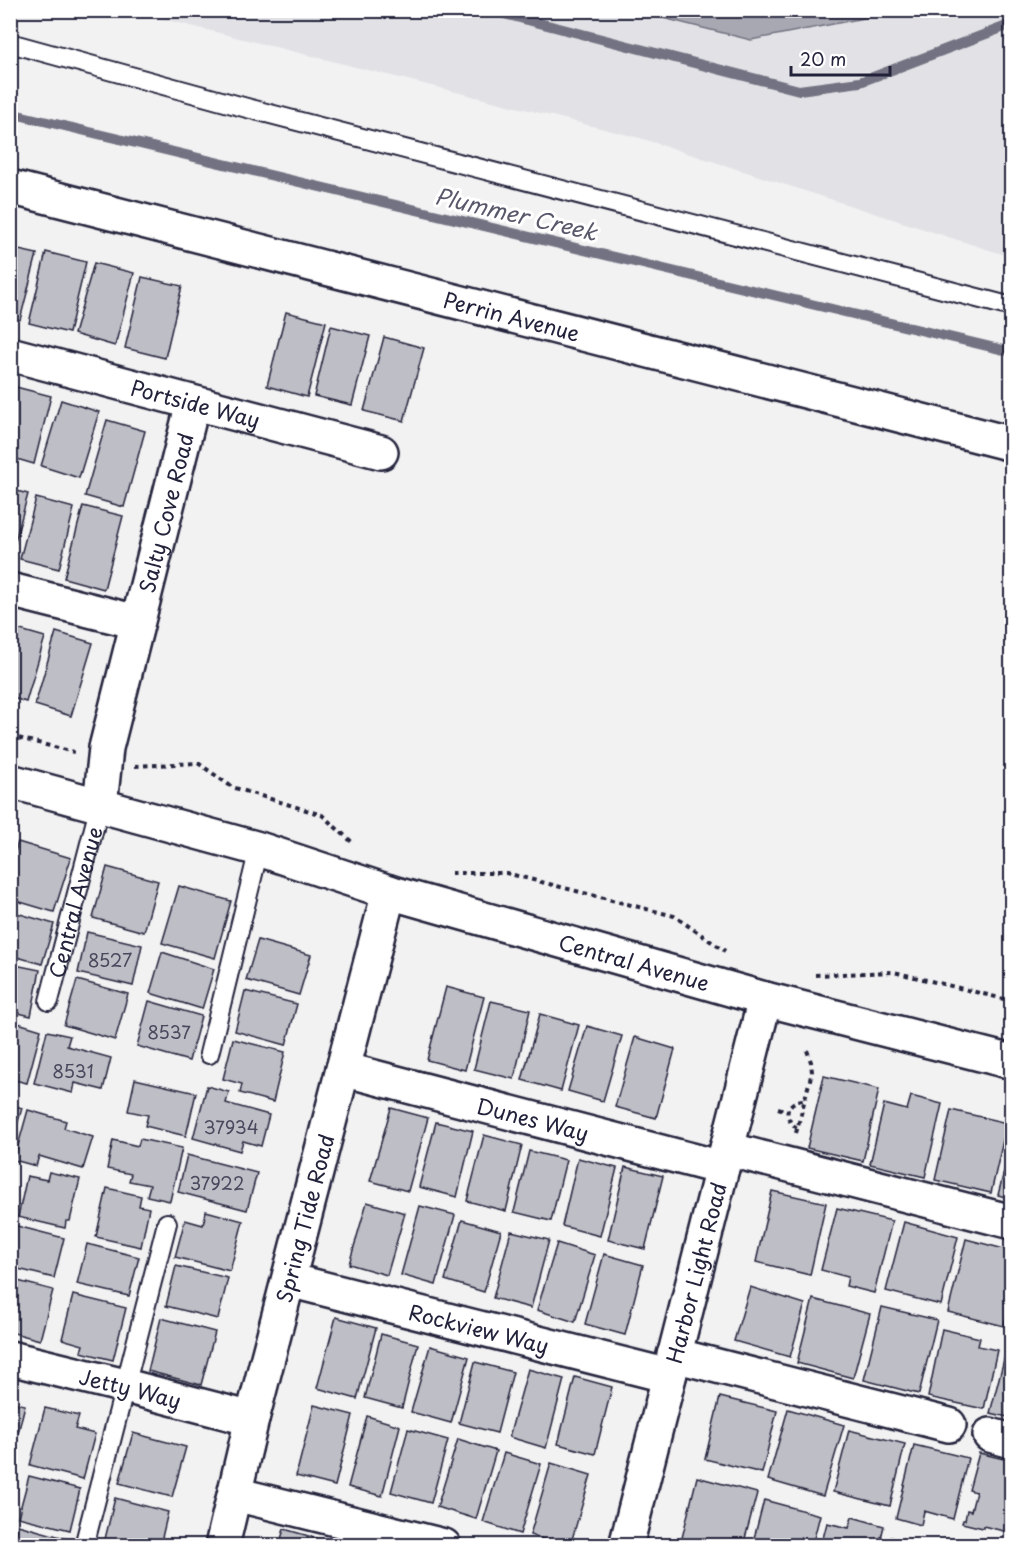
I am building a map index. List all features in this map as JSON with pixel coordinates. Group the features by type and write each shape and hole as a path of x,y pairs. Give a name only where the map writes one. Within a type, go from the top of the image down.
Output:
{"street":[{"name":"Perrin Avenue","path":"10,187 1011,444"},
{"name":"Portside Way","path":"10,354 381,452"},
{"name":"Salty Cove Road","path":"100,805 106,748 193,403"},
{"name":"Salty Cove Road","path":"10,590 137,622"},
{"name":"Central Avenue","path":"10,781 259,849 389,892 765,999 1011,1062"},
{"name":"Spring Tide Road","path":"222,1545 252,1419 389,892"},
{"name":"Harbor Light Road","path":"626,1545 765,999"},
{"name":"Dunes Way","path":"343,1069 725,1159 1011,1222"},
{"name":"Rockview Way","path":"289,1280 672,1366 949,1425"},
{"name":"Jetty Way","path":"10,1358 252,1419"},
{"path":"235,1494 444,1545"}],"lane":[{"path":"10,43 247,108 1011,307"},
{"name":"Central Avenue","path":"49,1001 100,805"},
{"path":"209,1054 259,849"},
{"path":"84,1545 167,1223"}],"path":[{"path":"10,736 78,753"},
{"path":"128,766 198,763 232,787 322,815 356,846"},
{"path":"442,873 506,873 674,916 728,953"},
{"path":"809,975 894,972 1011,1001"},
{"path":"795,1137 812,1072 807,1050"},
{"path":"797,1128 790,1124 787,1111 791,1104 798,1100 805,1100"},
{"path":"778,1108 787,1111"}],"shaded area":[{"path":"131,11 1011,11 1011,257 640,138"},
{"path":"635,11 900,11 751,40"}],"building":[{"path":"10,248 37,254 20,320 10,318"},
{"path":"46,252 86,262 69,333 29,323"},
{"path":"94,263 134,273 115,346 74,334"},
{"path":"142,277 182,286 165,358 125,348"},
{"path":"286,312 326,322 307,397 267,386"},
{"path":"331,326 370,336 352,405 314,396"},
{"path":"384,337 424,348 404,421 364,411"},
{"path":"12,386 51,396 34,464 10,457 10,393"},
{"path":"61,400 99,412 79,478 41,466"},
{"path":"107,420 145,431 124,507 85,496"},
{"path":"10,489 28,494 10,560"},
{"path":"36,498 74,508 59,569 20,559"},
{"path":"83,506 123,516 104,589 64,578"},
{"path":"10,627 45,637 26,702 10,697"},
{"path":"56,632 93,643 71,716 35,705"},
{"path":"18,842 71,858 54,912 10,899 10,867"},
{"path":"107,867 158,881 144,932 93,918"},
{"path":"179,886 231,901 215,958 162,943"},
{"path":"10,911 54,924 42,964 10,955"},
{"path":"87,932 142,945 133,986 78,973"},
{"path":"258,940 311,955 299,995 246,980"},
{"path":"162,952 214,969 202,1009 150,993"},
{"path":"10,964 40,970 31,1016 10,1011"},
{"path":"77,980 128,994 115,1040 64,1025"},
{"path":"446,987 484,997 465,1070 427,1060"},
{"path":"245,991 297,1004 286,1045 235,1031"},
{"path":"149,1001 201,1016 189,1061 137,1046"},
{"path":"491,1001 530,1010 514,1079 474,1069"},
{"path":"540,1014 579,1025 561,1091 522,1080"},
{"path":"18,1023 41,1030 27,1083 10,1079 10,1030 15,1032"},
{"path":"587,1026 622,1036 603,1101 568,1091"},
{"path":"47,1031 70,1036 67,1046 111,1058 103,1090 75,1083 73,1093 34,1083"},
{"path":"635,1037 675,1049 656,1118 615,1107"},
{"path":"233,1039 285,1052 273,1102 240,1093 242,1084 223,1079"},
{"path":"824,1076 879,1089 863,1161 807,1148"},
{"path":"135,1079 196,1093 186,1136 145,1126 148,1115 128,1111"},
{"path":"207,1086 229,1092 226,1103 269,1115 261,1146 243,1141 240,1151 193,1138"},
{"path":"911,1096 942,1104 925,1177 870,1164 884,1104 907,1110"},
{"path":"10,1104 22,1108 10,1150"},
{"path":"391,1108 428,1118 408,1191 370,1181"},
{"path":"28,1110 66,1121 64,1128 93,1137 83,1169 39,1156 36,1166 14,1160"},
{"path":"951,1110 1007,1123 991,1193 935,1180"},
{"path":"436,1122 473,1131 457,1197 419,1187"},
{"path":"484,1135 522,1145 506,1211 467,1201"},
{"path":"140,1139 182,1148 170,1201 147,1196 150,1185 129,1181 131,1174 107,1169 113,1140 138,1146"},
{"path":"1012,1140 1012,1199 998,1195"},
{"path":"529,1151 566,1160 551,1221 514,1212"},
{"path":"187,1155 257,1173 247,1210 178,1192"},
{"path":"578,1158 617,1168 600,1236 562,1226"},
{"path":"625,1167 663,1176 645,1249 608,1240"},
{"path":"49,1172 80,1179 70,1221 66,1221 65,1228 18,1217 27,1176 47,1180"},
{"path":"107,1188 141,1196 139,1206 149,1208 141,1247 96,1237"},
{"path":"772,1191 826,1203 810,1275 756,1262"},
{"path":"367,1202 405,1213 387,1275 349,1264"},
{"path":"420,1206 455,1215 436,1285 401,1275"},
{"path":"837,1208 892,1221 874,1293 846,1286 848,1277 821,1270"},
{"path":"206,1211 243,1221 230,1271 175,1257 185,1220 203,1225"},
{"path":"462,1220 501,1231 484,1292 445,1280"},
{"path":"904,1222 958,1237 941,1305 886,1291"},
{"path":"13,1225 64,1238 54,1278 10,1267 10,1236"},
{"path":"511,1231 549,1240 531,1308 493,1298"},
{"path":"966,1239 1012,1251 1012,1294 1004,1326 948,1312"},
{"path":"557,1243 595,1255 575,1322 537,1310"},
{"path":"87,1244 139,1257 129,1296 77,1284"},
{"path":"604,1254 643,1265 625,1335 585,1324"},
{"path":"176,1266 228,1278 218,1319 166,1306"},
{"path":"10,1279 53,1290 40,1340 10,1332"},
{"path":"750,1287 805,1304 790,1357 734,1341"},
{"path":"73,1295 126,1308 113,1360 81,1352 83,1345 62,1339"},
{"path":"813,1299 870,1314 853,1378 797,1363"},
{"path":"882,1307 937,1320 919,1394 864,1380"},
{"path":"336,1317 376,1328 357,1399 317,1388"},
{"path":"161,1318 215,1332 201,1385 148,1371"},
{"path":"942,1329 980,1338 978,1346 997,1350 984,1409 928,1397"},
{"path":"381,1334 418,1344 402,1408 365,1398"},
{"path":"1009,1340 1012,1340 1012,1418 990,1413"},
{"path":"430,1346 469,1357 451,1423 411,1412"},
{"path":"475,1362 513,1372 497,1433 459,1423"},
{"path":"528,1369 564,1379 546,1448 509,1437"},
{"path":"575,1377 612,1387 595,1454 558,1444"},
{"path":"720,1397 777,1411 762,1473 705,1459"},
{"path":"10,1402 25,1405 12,1458 10,1457"},
{"path":"314,1405 353,1415 335,1486 296,1476"},
{"path":"45,1408 79,1416 75,1429 95,1434 83,1479 30,1465"},
{"path":"788,1409 844,1425 823,1496 768,1480"},
{"path":"367,1416 400,1426 382,1496 348,1487"},
{"path":"408,1429 448,1440 431,1503 391,1492"},
{"path":"849,1430 905,1444 890,1506 833,1492"},
{"path":"133,1433 186,1447 172,1497 119,1483"},
{"path":"458,1439 496,1451 476,1519 437,1507"},
{"path":"914,1445 968,1458 953,1519 924,1511 921,1525 896,1518"},
{"path":"504,1453 541,1464 520,1534 483,1522"},
{"path":"979,1453 1012,1461 1012,1533 962,1523 967,1510 971,1511 976,1492 969,1490"},
{"path":"551,1463 591,1475 570,1546 530,1535"},
{"path":"29,1476 80,1489 70,1530 18,1517"},
{"path":"697,1477 757,1493 743,1546 680,1546"},
{"path":"115,1498 168,1512 160,1546 133,1546 105,1539"},
{"path":"764,1500 820,1515 812,1546 752,1546"},
{"path":"852,1517 884,1526 879,1546 821,1546 827,1523 849,1528"},
{"path":"18,1525 68,1539 67,1546 13,1546"},
{"path":"284,1529 323,1540 321,1546 279,1546"},
{"path":"891,1537 921,1546 889,1546"}],"waterway":[{"path":"489,10 799,90 860,82 1012,24"},
{"name":"Plummer Creek","path":"10,113 1012,352"}]}
